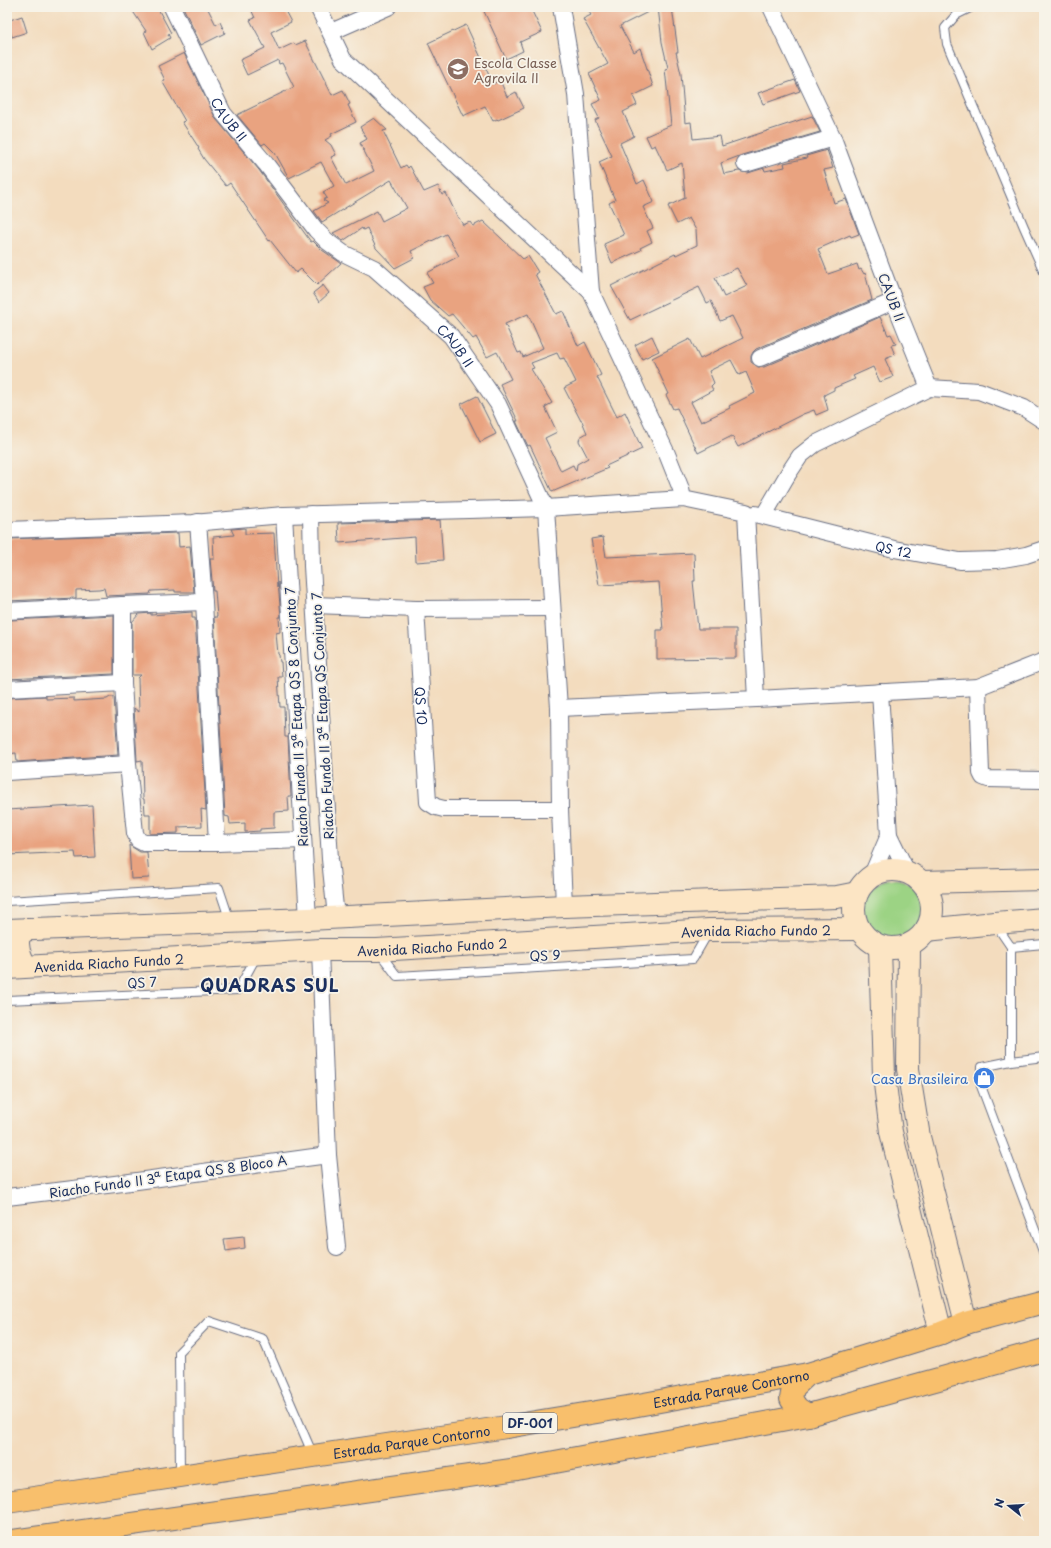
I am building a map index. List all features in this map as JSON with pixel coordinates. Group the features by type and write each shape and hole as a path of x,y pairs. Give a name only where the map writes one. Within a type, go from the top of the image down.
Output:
{"highway":[{"name":"Estrada Parque Contorno","path":"7,1502 507,1427 635,1406 808,1374 941,1333 966,1323 1044,1302"},
{"path":"13,1541 517,1469 808,1414 1044,1350"},
{"path":"808,1374 794,1388 791,1399 797,1408 808,1414"}],"main road":[{"path":"914,877 929,893 932,905 931,918 926,930 918,939 899,948 880,947 864,937 854,917 854,905 857,893 863,883 872,875 883,871 895,870 914,877 1044,879"},
{"path":"16,967 18,953 17,942 19,935 17,930 308,919 564,906 837,896 857,893"},
{"path":"926,930 1044,919"},
{"name":"Avenida Riacho Fundo 2","path":"16,967 320,950 378,950 709,930 859,929"},
{"path":"908,945 908,1069 919,1137 966,1323"},
{"path":"880,947 884,1076 891,1132 941,1333"}],"street":[{"name":"CAUB II","path":"172,7 222,113 266,164 316,230 342,253 374,268 452,336 498,404 546,508"},
{"path":"318,7 343,59 591,292"},
{"path":"331,32 388,7"},
{"path":"561,7 576,94 591,292 667,454 681,489 683,499"},
{"name":"CAUB II","path":"771,7 832,138 894,301 930,388"},
{"path":"745,164 832,138"},
{"path":"760,358 894,301"},
{"path":"764,515 800,456 815,444 930,388 979,391 1024,408 1044,421"},
{"name":"QS 12","path":"546,508 683,499 764,515 894,549 960,561 997,560 1026,555 1044,549"},
{"path":"7,530 198,522 284,515 546,508 559,708 560,809 564,906"},
{"path":"746,512 756,699"},
{"name":"Riacho Fundo II 3ª Etapa QS Conjunto 7","path":"311,514 312,566 330,860 336,917"},
{"name":"Riacho Fundo II 3ª Etapa QS 8 Conjunto 7","path":"284,515 308,919"},
{"path":"198,522 204,602 217,843"},
{"path":"287,568 297,565 312,566"},
{"path":"7,611 204,602"},
{"path":"123,605 123,683 128,764 135,833 138,840 144,843 217,843 303,840"},
{"path":"315,605 416,609 552,608"},
{"name":"QS 10","path":"416,609 428,802 436,807 444,809 560,809"},
{"path":"559,708 978,687 1044,661"},
{"path":"7,689 123,683"},
{"path":"978,687 981,773 983,777 988,779 1044,780"},
{"path":"872,875 889,835 880,692"},
{"path":"7,772 128,764"},
{"path":"889,835 914,877"},
{"path":"305,864 322,863 330,860"},
{"path":"320,950 328,1155 337,1246"},
{"name":"Riacho Fundo II 3ª Etapa QS 8 Bloco A","path":"7,1197 328,1155"}],"lane":[{"path":"972,7 956,15 946,28 947,44 1044,272"},
{"path":"7,901 219,888 230,922"},
{"path":"995,923 1011,947 1011,1061"},
{"path":"1011,947 1044,944"},
{"name":"QS 7","path":"7,1000 238,990 258,954"},
{"path":"1044,1057 1011,1061 982,1067 981,1086 1044,1254"},
{"path":"180,1476 179,1352 209,1321 263,1339 313,1456"}],"green space":[{"path":"893,879 909,884 914,888 918,893 923,909 918,925 914,930 909,934 893,939 877,934 872,930 868,925 863,909 868,893 872,888 877,884"}],"building":[{"path":"130,7 157,7 171,33 168,34 170,38 152,49 144,32 146,31"},
{"path":"183,7 207,7 216,25 220,22 225,33 201,45"},
{"path":"250,7 283,7 291,22 271,32 279,50 294,43 295,45 305,41 332,95 343,90 350,104 348,105 356,122 331,134 332,136 325,140 331,145 336,155 331,157 346,185 374,171 360,143 367,139 360,127 374,118 387,130 383,131 401,168 406,165 408,168 410,166 424,192 438,186 442,195 446,193 463,225 470,222 473,226 483,221 523,259 528,256 538,272 535,274 556,314 563,311 578,346 585,342 601,375 597,377 617,417 625,412 642,449 606,466 608,468 552,492 530,445 528,446 524,438 516,421 518,421 500,384 511,379 497,352 487,357 476,337 473,339 452,314 448,316 430,300 423,287 433,283 427,273 459,256 446,234 411,251 414,258 395,268 376,248 367,228 363,230 362,228 343,241 333,233 377,211 382,221 407,208 391,180 322,222 314,211 328,203 323,200 327,198 323,192 334,186 321,162 289,178 275,153 265,143 262,145 237,115 294,87 282,63 279,64 278,60 247,75 240,60 265,48 250,20 255,18","holes":["528,314 543,348 523,357 521,352 518,353 505,324","557,353 560,359 564,358 576,382 564,388 587,433 580,437 579,441 588,458 577,464 576,471 573,465 561,471 545,438 557,432 545,407 552,403 531,369 534,368 531,363"]},
{"path":"482,7 530,7 542,32 520,42 523,51 506,59"},
{"path":"586,7 658,7 620,26 634,52 640,48 653,86 633,96 637,105 623,112 634,136 620,143 637,184 644,180 654,202 643,207 653,228 647,231 652,242 640,248 641,250 612,263 604,244 624,235 609,203 615,200 599,162 612,156 595,120 599,118 592,104 601,100 589,74 608,64 583,19 591,15"},
{"path":"658,7 672,7 678,52 676,52 681,74 685,123 691,122 693,139 720,136 722,146 812,116 820,132 742,155 721,163 724,174 739,171 748,173 764,168 765,171 785,167 784,163 807,158 806,156 827,150 833,168 824,170 834,203 846,199 859,234 851,237 850,235 818,249 828,274 857,264 859,270 861,269 864,274 865,273 872,300 756,349 751,356 751,362 758,367 764,367 880,317 888,335 891,334 896,344 891,345 895,355 885,359 893,377 880,382 873,367 853,376 855,379 834,388 834,390 824,395 828,410 816,415 814,410 803,414 738,447 732,436 698,453 677,408 673,409 666,395 669,394 652,358 690,339 700,359 743,338 732,316 720,321 711,301 707,303 699,287 630,320 611,286 675,254 676,255 697,245 696,230 689,218 677,224 668,206 685,198 682,163 667,170 655,145 651,147 646,136 671,125 665,69 668,68 662,42","holes":["737,268 747,286 724,297 715,278","731,360 739,375 746,372 755,393 729,406 730,408 701,422 691,402 713,390 711,386 714,383 709,371"]},
{"path":"22,16 27,32 12,37 7,21"},
{"path":"466,25 493,84 500,80 507,97 516,92 524,108 493,121 485,106 463,116 428,43"},
{"path":"184,53 216,119 259,170 311,242 313,241 322,250 341,263 317,285 301,269 296,273 270,240 269,241 230,183 226,186 204,159 198,149 199,148 182,122 185,121 162,81 165,80 158,66"},
{"path":"795,80 800,91 763,104 758,93"},
{"path":"323,285 329,293 319,302 313,293"},
{"path":"652,336 659,351 642,359 635,345"},
{"path":"477,396 496,434 480,442 461,404"},
{"path":"440,520 443,560 416,562 415,537 339,543 338,523"},
{"path":"245,528 245,534 274,533 277,588 278,582 281,617 279,617 280,632 276,633 282,677 278,677 280,707 284,707 285,737 288,737 291,796 288,796 289,811 274,812 274,828 245,832 245,823 230,824 229,817 225,816 214,617 217,617 210,559 214,559 213,537 234,535 231,529"},
{"path":"178,533 179,547 190,546 194,592 175,592 175,590 151,591 150,594 106,596 104,588 76,590 76,598 7,601 7,539"},
{"path":"603,537 606,557 694,553 695,581 693,581 698,629 736,629 736,658 657,659 657,630 663,630 659,582 599,585 591,539"},
{"path":"192,612 192,618 195,618 206,810 201,809 202,826 178,827 178,833 150,834 150,814 145,814 143,799 142,760 137,761 134,708 139,712 138,678 141,675 132,675 132,622 139,614 151,613 151,615"},
{"path":"114,615 114,674 7,679 7,624 11,624 10,620"},
{"path":"46,696 46,699 74,698 74,701 107,699 114,697 118,755 17,762 16,753 7,754 7,698"},
{"path":"92,805 95,857 76,858 75,852 7,855 7,810"},
{"path":"129,845 140,852 147,852 149,878 131,879"},
{"path":"244,1237 245,1248 226,1251 224,1239"}],"place":[{"name":"Escola Classe Agrovila II","path":"458,69"},
{"name":"Casa Brasileira","path":"984,1078"}],"district":[{"name":"QUADRAS SUL","path":"270,985"}]}
